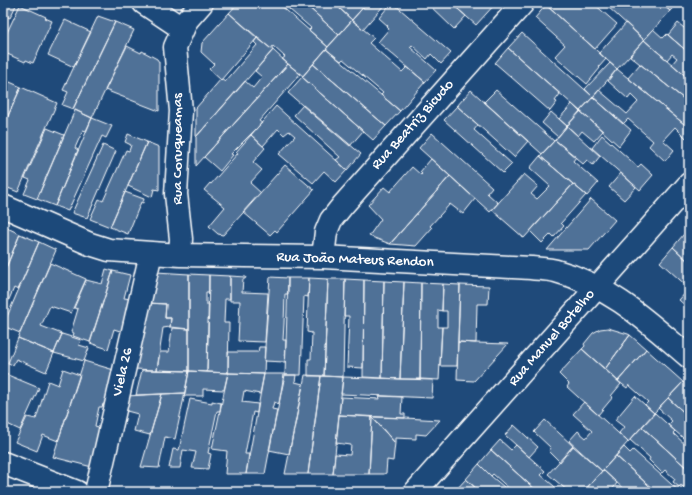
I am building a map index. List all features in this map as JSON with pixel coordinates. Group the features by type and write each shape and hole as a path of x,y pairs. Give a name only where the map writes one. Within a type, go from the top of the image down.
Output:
{"street":[{"path":"144,3 183,29"},
{"name":"Rua Coruqueamas","path":"180,255 181,239 176,194 181,111 175,46 187,20 202,3"},
{"name":"Rua Beatriz Bicudo","path":"323,257 326,232 331,220 523,3"},
{"name":"Rua Manuel Botelho","path":"415,492 689,184"},
{"name":"Rua João Mateus Rendon","path":"3,206 90,244 109,250 180,255 323,257 554,271 597,287 632,308 689,357"},
{"name":"Viela 26","path":"96,492 151,253"},
{"path":"3,463 77,492"}],"building":[{"path":"3,3 17,3 10,18 6,16 3,23"},
{"path":"238,3 278,3 328,47 303,76 282,59 285,57 273,46 271,49 229,13"},
{"path":"282,3 304,3 339,35 328,47 309,30 311,28"},
{"path":"304,3 334,3 352,20 339,35"},
{"path":"346,3 367,3 352,20 340,9"},
{"path":"367,3 386,3 363,29 352,20"},
{"path":"391,3 393,3 451,53 441,64 431,54 427,59 412,45 410,47 436,70 425,82 378,42 389,29 387,27 388,26 379,18"},
{"path":"427,3 451,3 466,16 454,29"},
{"path":"451,3 496,3 476,25"},
{"path":"548,3 593,3 617,24 595,49 546,5"},
{"path":"610,3 661,3 670,11 644,40 607,6"},
{"path":"661,3 677,3 670,11"},
{"path":"20,5 52,21 33,63 26,60 25,62 3,52 3,41"},
{"path":"546,5 606,59 587,84 555,56 565,45 535,18"},
{"path":"229,13 257,38 221,80 209,69 214,64 201,52 202,43"},
{"path":"98,16 115,22 73,109 62,105 68,92 63,90"},
{"path":"65,20 91,32 74,67 48,55"},
{"path":"352,20 374,38 369,43 402,72 407,67 425,82 400,111 381,95 383,93 343,59 341,61 326,49"},
{"path":"115,22 134,30 92,118 73,109"},
{"path":"626,23 644,40 617,69 599,53"},
{"path":"678,23 689,32 689,53 668,35"},
{"path":"653,29 663,38 667,34 689,53 689,79 672,64 677,58 672,54 667,60 644,40"},
{"path":"522,33 593,97 580,111 508,48"},
{"path":"257,38 273,50 196,137 196,108 221,79 225,82 257,45 254,42"},
{"path":"644,40 689,79 689,103 630,56"},
{"path":"127,46 141,53 142,51 157,59 159,62 159,111 105,90"},
{"path":"508,48 560,94 555,101 557,102 550,111 495,63"},
{"path":"326,49 400,111 386,126 313,64"},
{"path":"273,50 288,64 196,166 196,137 245,81 253,88 262,77 255,71"},
{"path":"610,63 617,69 593,97 585,89"},
{"path":"288,64 300,74 259,121 262,123 231,154 233,155 220,171 204,157"},
{"path":"313,64 386,126 373,140 302,77"},
{"path":"640,64 689,103 689,128 628,78"},
{"path":"617,69 689,128 689,134 686,138 675,127 663,140 674,150 665,161 649,146 653,141 628,119 623,124 593,97 599,90 627,114 638,102 631,95 628,99 608,81"},
{"path":"302,77 363,131 350,146 288,93"},
{"path":"3,79 21,87 3,127"},
{"path":"21,87 57,103 18,192 3,186 3,140 8,130 3,127"},
{"path":"471,90 528,141 514,157 457,106"},
{"path":"496,90 554,141 542,154 484,102"},
{"path":"593,97 631,130 619,146 580,111"},
{"path":"572,104 580,112 567,126 559,119"},
{"path":"303,105 361,154 347,170 336,160 340,157 294,115"},
{"path":"276,106 347,170 336,182 324,171 313,183 279,154 295,136 289,131 284,135 278,129 263,146 251,135"},
{"path":"457,106 478,125 474,130 512,164 503,173 444,120"},
{"path":"75,110 92,118 86,131 83,130 75,148 78,150 55,206 37,199"},
{"path":"580,111 603,131 594,141 582,131 578,136 567,126"},
{"path":"551,112 567,126 558,137 542,123"},
{"path":"92,118 112,126 106,138 102,136 68,211 55,206"},
{"path":"567,126 600,156 593,165 587,160 583,164 555,140"},
{"path":"47,128 64,135 37,199 24,194 30,180 25,178"},
{"path":"432,133 492,187 487,193 498,203 490,212 419,148"},
{"path":"128,134 147,142 110,227 90,219 99,199 103,201 126,150 129,151 131,145 125,142"},
{"path":"251,135 265,148 253,162 262,170 250,183 261,193 223,235 218,234 209,226 225,207 204,190 238,153 236,152"},
{"path":"602,135 638,167 641,164 653,175 640,190 592,148"},
{"path":"555,140 576,157 573,161 598,183 587,196 540,156"},
{"path":"147,142 159,147 159,190 154,189 152,197 128,186"},
{"path":"103,145 116,151 87,218 72,213"},
{"path":"540,156 573,184 524,238 492,210 524,174 538,186 531,194 537,199 550,186 530,168"},
{"path":"431,159 450,176 390,244 369,236 381,219 368,205 384,187 390,192 412,167 421,175 422,174 420,172"},
{"path":"285,165 314,190 277,232 275,230 270,235 243,212"},
{"path":"621,173 636,187 624,200 609,187"},
{"path":"450,176 475,199 463,214 450,204 430,226 432,228 416,246 390,244"},
{"path":"573,184 586,195 561,223 564,226 554,237 551,234 542,243 530,231"},
{"path":"125,192 144,199 143,203 141,202 128,234 110,227"},
{"path":"591,199 615,220 589,250 547,250"},
{"path":"3,226 20,234 3,275"},
{"path":"20,234 39,242 18,290 14,288 3,313 3,275"},
{"path":"684,234 689,239 689,262 673,247"},
{"path":"39,242 56,250 20,333 3,326"},
{"path":"673,247 689,262 689,288 660,262"},
{"path":"50,263 86,279 71,313 50,306 41,326 62,334 54,353 18,338"},
{"path":"106,269 113,271 90,342 73,336 74,333 71,332 78,309 74,308 86,280 102,284"},
{"path":"113,271 130,275 124,298 131,299 123,332 114,329 108,349 90,343"},
{"path":"156,272 189,274 189,329 170,327 171,318 165,318 166,304 148,303"},
{"path":"189,274 209,275 209,292 206,292 206,304 209,304 207,372 189,371"},
{"path":"209,275 230,276 230,299 225,299 224,323 229,323 228,373 207,372"},
{"path":"230,276 246,277 243,279 242,292 268,293 265,342 238,341 240,301 230,301"},
{"path":"270,277 288,278 288,294 285,294 283,340 286,340 285,362 264,361"},
{"path":"288,278 309,278 308,297 304,296 301,375 285,375"},
{"path":"309,278 328,279 324,376 308,376 308,359 311,359 312,333 307,332"},
{"path":"328,279 345,279 343,377 324,376"},
{"path":"345,279 364,280 363,368 347,367 349,316 344,316"},
{"path":"364,280 384,281 382,378 363,377"},
{"path":"384,281 404,282 400,379 382,378"},
{"path":"404,282 421,283 420,379 400,379"},
{"path":"421,283 443,284 442,311 438,310 438,327 442,327 439,380 420,379"},
{"path":"443,284 460,285 457,366 440,366 442,327 447,327 447,311 442,311"},
{"path":"460,285 489,286 488,304 477,304 476,343 458,342"},
{"path":"689,289 689,309 679,300"},
{"path":"148,303 166,304 165,318 171,318 170,327 163,328 157,370 133,369"},
{"path":"172,328 189,329 189,371 157,370 160,352 169,352"},
{"path":"608,328 630,335 605,369 582,349 593,333 600,329"},
{"path":"62,334 81,340 79,345 89,348 84,361 54,353"},
{"path":"630,335 646,349 618,381 605,369"},
{"path":"18,338 54,353 46,372 16,359 13,365 8,363"},
{"path":"458,342 508,344 474,381 457,380"},
{"path":"259,347 265,347 264,374 228,373 228,352 258,352"},
{"path":"582,349 621,384 611,396 613,397 598,415 567,387 569,384 559,374"},
{"path":"646,349 683,382 654,413 645,405 648,402 629,385 627,388 618,381"},
{"path":"84,361 114,370 107,405 103,404 102,407 99,407 95,426 102,428 92,467 53,457"},
{"path":"63,369 80,375 58,441 43,435 37,451 15,442 27,417 36,419 48,381 58,385"},
{"path":"142,370 189,371 185,393 136,395"},
{"path":"189,371 228,373 224,390 203,389 203,396 184,396"},
{"path":"3,373 39,388 20,430 3,422"},
{"path":"228,373 264,374 260,394 244,391 242,402 258,404 257,413 253,412 245,454 249,454 246,474 225,474 227,451 212,449"},
{"path":"264,374 284,374 279,404 274,402 272,409 277,410 265,474 246,474"},
{"path":"285,375 296,375 295,382 303,384 289,454 269,450"},
{"path":"305,375 321,376 308,474 285,474"},
{"path":"321,376 343,377 333,474 308,474"},
{"path":"343,377 433,380 432,398 341,394"},
{"path":"683,382 689,388 689,417 668,398"},
{"path":"185,393 175,439 165,437 159,468 141,467 162,394"},
{"path":"162,394 150,435 134,431 138,414 123,410 126,396"},
{"path":"379,396 402,397 401,414 405,414 405,418 339,415 341,397 380,399"},
{"path":"635,396 654,413 628,442 619,433 624,427 615,420"},
{"path":"668,398 689,417 689,443 668,425 672,421 658,408"},
{"path":"190,399 221,403 220,411 217,411 208,453 211,454 208,469 192,468 196,452 183,450 180,468 169,468 173,449 179,450"},
{"path":"584,402 628,442 602,471 569,441 578,431 586,438 592,431 573,414"},
{"path":"655,413 675,431 673,433 689,448 689,470 642,427"},
{"path":"339,415 372,417 369,474 333,474 335,454 350,455 351,445 336,443"},
{"path":"372,417 395,443 393,461 387,460 386,473 384,474 369,474"},
{"path":"372,417 440,420 426,435 416,434 416,439 395,438 395,443"},
{"path":"545,420 573,446 560,462 549,451 551,448 534,432"},
{"path":"514,425 538,447 529,457 505,435"},
{"path":"642,427 689,470 689,492 681,485 679,487 673,482 675,479 665,470 662,473 649,460 650,458 630,440"},
{"path":"500,440 511,450 516,445 545,471 541,475 561,492 538,492 491,450"},
{"path":"573,446 602,471 583,492 569,492 548,474"},
{"path":"624,447 630,453 633,450 680,492 656,492 616,456"},
{"path":"491,450 538,492 513,492 493,474 491,476 479,464"},
{"path":"616,456 656,492 627,492 603,470"},
{"path":"479,464 510,492 480,492 466,479"},
{"path":"603,470 617,483 612,490 614,492 583,492"},
{"path":"466,479 480,492 454,492"}]}
